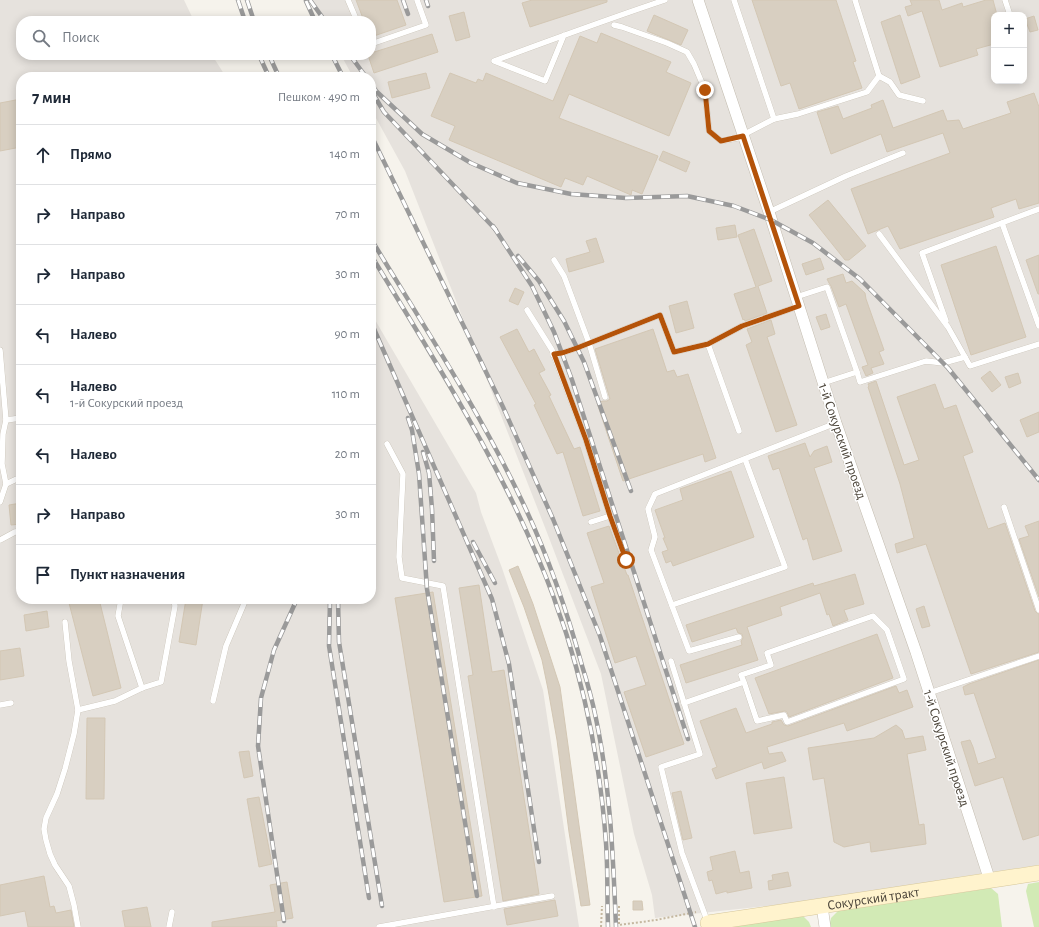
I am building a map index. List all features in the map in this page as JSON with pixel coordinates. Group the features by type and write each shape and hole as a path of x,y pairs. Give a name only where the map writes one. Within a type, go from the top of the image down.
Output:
{"street":[{"name":"1-й Сокурский проезд","path":"698,0 769,212 836,423 916,652 990,881"},
{"name":"Сокурский тракт","path":"705,917 822,906 1039,874"},
{"path":"822,906 825,927"}],"lane":[{"path":"348,0 355,16"},
{"path":"376,42 426,25 417,0"},
{"path":"564,35 545,81 494,61 564,35 665,0"},
{"path":"734,0 774,119"},
{"path":"856,0 879,76 890,82 899,95 923,101"},
{"path":"1006,0 1009,12"},
{"path":"614,25 667,43 686,52 694,64 705,90 709,131 721,141 743,136 774,119 798,114 866,92 879,76"},
{"path":"769,212 846,176 903,153"},
{"path":"948,327 922,253 1039,209"},
{"path":"1002,223 1039,326"},
{"path":"879,234 948,327 970,366 1039,344"},
{"path":"554,260 564,276 589,343 605,397"},
{"path":"554,354 562,353 660,315 674,352 708,344 742,326 827,287 860,382 926,361 943,363 965,357"},
{"path":"527,310 554,354 586,440 610,516 626,560"},
{"path":"708,344 740,431"},
{"path":"0,350 6,420 3,434 2,464 6,484 0,502"},
{"path":"823,382 857,372"},
{"path":"6,420 16,419"},
{"path":"739,637 689,651 651,550 655,537 648,509 655,494 836,423"},
{"path":"387,444 403,474 399,557 402,578 443,586 494,907"},
{"path":"672,605 785,568 745,459"},
{"path":"6,484 16,479"},
{"path":"1004,508 1039,610"},
{"path":"591,522 610,516"},
{"path":"0,540 16,532"},
{"path":"120,604 118,616 142,688"},
{"path":"78,710 115,701 142,688 161,682 175,604"},
{"path":"213,701 226,646 244,604"},
{"path":"873,616 887,630 904,679 787,722 784,715 757,722 744,682 741,675 771,665 767,653 873,616"},
{"path":"65,622 68,661 78,710 74,734 65,769 57,794 46,818 44,829 50,854 55,865 69,886 78,927"},
{"path":"929,693 1039,656"},
{"path":"671,661 700,754 661,767 682,853 705,917"},
{"path":"684,703 744,682"},
{"path":"0,705 11,703"},
{"path":"379,927 552,896"},
{"path":"168,927 172,912"}],"path":[{"path":"601,927 602,906"},
{"path":"619,906 619,925 656,920 705,917"}],"shaded area":[{"path":"0,0 184,0 192,16 16,16 16,60 215,60 223,72 16,72 16,604 376,604 376,322 476,493 481,512 502,568 543,690 579,927 0,927"},
{"path":"311,0 1039,0 1039,865 822,900 655,918 652,895 634,834 601,674 405,171 376,118 376,72 350,72 344,60 376,60 376,16 320,16"}],"green space":[{"path":"1039,882 1039,927 1034,927 1026,891 1028,884"},
{"path":"991,888 998,894 1002,927 829,927 831,918 838,911"},
{"path":"802,915 809,922 811,927 729,927"}],"building":[{"path":"356,0 397,0 406,25 376,35 376,16 362,16"},
{"path":"532,0 607,0 607,2 530,27 522,3"},
{"path":"752,0 836,0 856,61 853,62 862,88 799,109 790,83 781,86"},
{"path":"910,0 939,0 942,10 962,3 963,7 986,0 993,0 996,12 991,12 991,45 976,49 978,55 940,67 922,11 908,16 905,7 912,5"},
{"path":"464,12 470,37 456,41 449,16"},
{"path":"654,15 688,30 681,45 647,31"},
{"path":"900,15 920,77 901,84 881,22"},
{"path":"1034,16 1038,30 1030,32 1027,24 1027,18"},
{"path":"601,33 671,62 666,72 691,83 669,136 569,94 559,118 658,156 642,194 632,190 631,195 587,176 583,185 565,178 561,187 449,140 455,126 431,116 450,73 476,83 478,79 483,81 486,73 553,101 580,36 597,43"},
{"path":"432,34 438,52 376,72 374,72 370,60 376,60 376,51"},
{"path":"426,73 430,88 392,98 388,82"},
{"path":"1034,93 1039,107 1039,203 1019,209 1016,199 991,208 994,217 900,249 888,226 868,234 851,189 950,153 943,133 887,152 881,134 831,154 817,112 838,106 843,119 872,108 871,105 883,100 893,128 943,110 947,121 959,120 963,129 1011,113 1007,102"},
{"path":"16,100 16,148 0,151 0,103"},
{"path":"663,151 690,162 686,172 659,160"},
{"path":"828,200 866,246 849,260 845,260 809,215"},
{"path":"735,225 737,237 718,240 716,228"},
{"path":"754,229 772,281 758,286 767,313 745,321 744,319 743,320 734,294 756,287 738,235"},
{"path":"596,238 604,262 569,272 566,259 590,252 586,241"},
{"path":"996,246 1026,337 971,355 941,265"},
{"path":"1039,255 1039,294 1038,294 1026,260"},
{"path":"820,258 824,269 806,275 802,264"},
{"path":"843,274 846,283 852,281 865,293 884,350 879,352 884,364 871,368 873,373 866,376 862,367 868,365 846,304 839,307 827,279"},
{"path":"515,288 524,292 518,305 509,301"},
{"path":"687,301 694,328 676,333 669,306"},
{"path":"826,314 830,327 821,330 816,317"},
{"path":"771,320 775,334 767,337 797,425 776,432 746,345 752,342 747,329"},
{"path":"517,329 529,352 534,349 545,370 539,373 551,395 549,396 574,449 580,447 600,511 583,516 563,452 557,454 534,405 536,404 500,337"},
{"path":"653,329 667,372 674,370 677,377 688,374 716,458 705,462 703,454 623,481 597,403 610,399 595,349"},
{"path":"990,371 1001,385 992,392 981,378"},
{"path":"1018,373 1021,383 1009,388 1005,377"},
{"path":"876,381 904,465 919,460 897,397 935,384 944,409 956,405 973,452 963,456 988,529 1005,523 1035,611 1039,614 1039,652 971,674 926,544 897,553 895,544 914,538 900,484 868,387 868,384"},
{"path":"1039,412 1039,432 1027,437 1020,420"},
{"path":"805,443 810,457 814,451 827,446 832,462 814,468 842,551 813,560 807,538 803,540 779,468 773,470 768,456"},
{"path":"731,471 754,537 673,566 671,561 666,563 662,552 668,550 655,510 683,500 680,489"},
{"path":"16,504 16,524 11,525 9,505"},
{"path":"1039,521 1039,597 1019,539 1029,536 1025,526"},
{"path":"609,526 628,575 684,744 646,757 624,692 646,685 636,656 615,663 591,587 604,583 587,533"},
{"path":"518,566 533,604 560,687 590,905 581,906 569,832 557,740 542,660 524,607 509,570"},
{"path":"855,574 864,604 844,610 848,620 833,626 829,614 827,615 820,593 780,607 782,615 747,627 758,660 686,683 680,665 742,645 741,641 743,638 742,634 738,633 736,628 692,642 686,625 813,583 814,586"},
{"path":"479,585 492,672 504,670 539,894 503,901 468,676 473,675 459,588"},
{"path":"433,592 482,896 444,902 395,598"},
{"path":"69,604 100,604 121,688 93,696"},
{"path":"185,604 202,604 196,645 179,642"},
{"path":"924,606 930,626 922,628 916,609"},
{"path":"47,611 49,627 26,631 24,615"},
{"path":"877,634 893,678 789,717 785,711 769,714 755,678"},
{"path":"20,648 24,676 0,680 0,651"},
{"path":"1039,660 1039,835 1023,840 1003,777 975,786 961,742 970,740 978,764 996,758 974,693 965,695 963,687"},
{"path":"896,686 899,693 907,690 913,707 847,731 844,723 767,747 769,754 782,752 786,761 764,769 762,762 716,779 712,769 717,767 700,721 736,708 746,733 772,724 772,722 781,720 784,725 788,726"},
{"path":"87,718 105,718 104,799 86,799"},
{"path":"896,725 902,730 905,739 923,736 926,750 907,754 919,825 924,824 926,844 871,852 870,842 844,847 834,842 824,778 813,780 808,748 874,738"},
{"path":"249,751 253,776 244,778 239,752"},
{"path":"784,777 792,828 754,834 746,783"},
{"path":"681,791 692,838 683,840 672,793"},
{"path":"259,797 272,864 259,867 247,799"},
{"path":"735,851 740,873 749,871 752,888 716,894 712,880 709,881 707,872 713,870 710,857"},
{"path":"788,872 791,886 769,890 768,881 773,880 772,875"},
{"path":"44,876 50,907 54,906 56,913 71,910 74,927 28,927 25,911 0,916 0,885"},
{"path":"287,882 293,918 276,921 277,927 212,927 212,922 275,912 270,885"},
{"path":"555,900 558,916 507,925 504,909"},
{"path":"633,901 642,901 643,910 633,910"},
{"path":"147,907 151,927 125,927 122,911"}],"railway":[{"path":"238,0 243,16"},
{"path":"247,0 252,16"},
{"path":"310,0 321,16"},
{"path":"403,0 408,14"},
{"path":"426,0 428,6"},
{"path":"306,1 313,16"},
{"path":"261,60 267,72"},
{"path":"271,60 277,72"},
{"path":"334,60 340,72"},
{"path":"354,60 362,72"},
{"path":"376,91 422,134 471,163 517,183 571,194 626,198 687,196 734,206 771,220 813,243 860,279 948,368 1039,480"},
{"path":"376,99 384,112 496,230"},
{"path":"376,145 503,407 553,519 600,636 695,927"},
{"path":"493,226 532,286 554,332 572,380 688,739"},
{"path":"376,247 450,368 488,434 522,501 556,584 587,682 599,732 610,815 616,927"},
{"path":"518,256 539,281 564,321 584,362 631,491"},
{"path":"376,263 471,422 494,465 536,553 554,598 567,636 581,687 597,764 606,843 608,927"},
{"path":"376,333 492,599 509,664 539,862"},
{"path":"408,418 412,430 419,474 427,589 477,896"},
{"path":"423,452 429,473 434,561"},
{"path":"473,542 495,583"},
{"path":"284,921 258,746 261,698 274,650 295,604"},
{"path":"330,604 329,646 369,898"},
{"path":"338,604 339,642 382,906"}],"route":[{"path":"626,560 610,516 586,440 554,354 577,348 660,315 674,352 708,344 742,326 799,306 743,136 721,141 709,131 705,90"}]}
